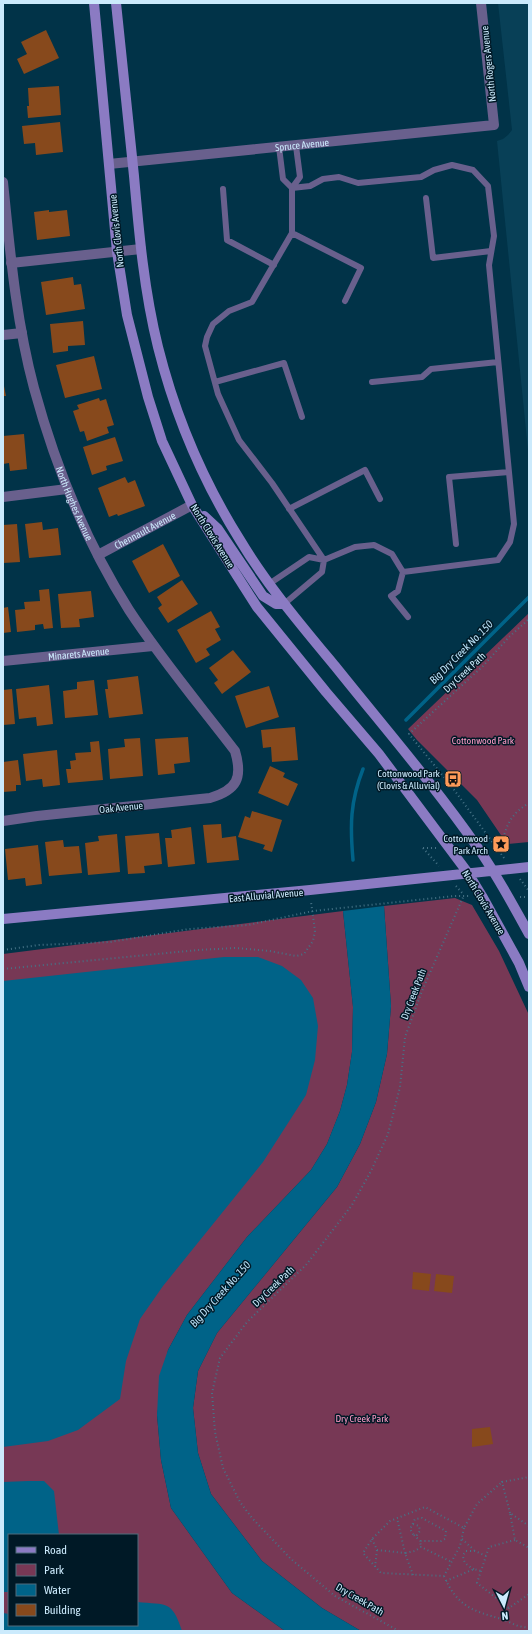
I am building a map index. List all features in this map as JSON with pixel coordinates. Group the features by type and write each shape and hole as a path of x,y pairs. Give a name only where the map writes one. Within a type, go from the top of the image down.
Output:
{"main road":[{"name":"North Clovis Avenue","path":"94,3 117,252 127,315 148,397 162,441 192,505 257,607 379,754 468,873 519,963 529,988"},
{"name":"North Clovis Avenue","path":"116,3 145,278 158,347 184,430 200,467 226,517 269,584 425,778 478,848 529,934"},
{"path":"192,505 218,529 231,551 263,596 276,604 284,604"},
{"name":"East Alluvial Avenue","path":"3,919 310,890 529,867"}],"street":[{"name":"North Rogers Avenue","path":"481,3 494,125"},
{"name":"Spruce Avenue","path":"109,164 494,125"},
{"name":"North Hughes Avenue","path":"3,182 11,263 22,333 34,387 67,489 98,555 129,609 153,646 235,751 239,774 235,784"},
{"path":"11,263 141,249"},
{"path":"3,336 22,333"},
{"path":"3,496 67,489"},
{"name":"Chennault Avenue","path":"98,555 192,505"},
{"name":"Minarets Avenue","path":"3,660 153,646"},
{"name":"Oak Avenue","path":"3,821 36,816 210,798 228,791 235,784"}],"lane":[{"path":"284,604 322,572 324,560 272,484 239,440 218,394 205,346 213,324 229,311 252,302 292,233 292,188 300,177 296,146"},
{"path":"279,147 283,179 292,188"},
{"path":"292,188 310,186 323,179 339,177 358,183 421,177 434,170 452,165 473,170 488,186 494,236 489,265 514,524 510,542 498,560 403,572"},
{"path":"223,189 228,240 274,265"},
{"path":"426,198 433,258 491,251"},
{"path":"292,233 361,268 345,301"},
{"path":"372,382 422,377 431,369 498,362"},
{"path":"215,382 284,363 302,417"},
{"path":"289,510 365,470 380,499"},
{"path":"456,544 449,477 509,472"},
{"path":"269,584 309,557 324,560 355,547 374,545 392,554 403,572 398,591 391,596 408,618"}],"path":[{"name":"Dry Creek Path","path":"529,620 509,638 483,666 408,734 452,787 497,848 501,844 509,823 514,815 529,803"},
{"path":"3,969 198,950 236,948 270,951 296,956 304,954 313,942 315,931 310,890"},
{"name":"Dry Creek Path","path":"312,911 464,896 422,990 406,1037 400,1087 388,1134 371,1171 352,1205 306,1265 247,1322 220,1358 212,1393 215,1432 223,1468 240,1502 252,1518 291,1559 335,1596 399,1631"},
{"path":"3,950 39,945 110,942 189,929 248,925 312,911"},
{"path":"444,1576 460,1546 464,1528 477,1504 502,1482 529,1477"},
{"path":"502,1482 510,1513 514,1540"},
{"path":"444,1576 381,1573 363,1553 372,1539 390,1521 425,1507 464,1528"},
{"path":"510,1513 529,1526"},
{"path":"397,1518 405,1553 413,1575"},
{"path":"420,1541 441,1541 446,1539 446,1531 422,1518 415,1519 410,1529 420,1541 421,1547"},
{"path":"413,1524 419,1526 420,1531 417,1535 413,1534"},
{"path":"372,1539 377,1550 375,1567"},
{"path":"462,1539 475,1551 486,1556"},
{"path":"509,1608 477,1583 489,1547 514,1540 529,1548"},
{"path":"377,1550 405,1553 415,1551 421,1547"},
{"path":"421,1547 452,1562"},
{"path":"475,1551 466,1551 463,1555 466,1565 481,1571"},
{"path":"446,1581 474,1569"},
{"path":"444,1576 450,1590 464,1605 482,1614 502,1618 518,1626 529,1628"},
{"path":"502,1618 509,1608 529,1594"}],"shaded area":[{"path":"498,3 529,3 529,460 497,141 503,139 512,130"}],"green space":[{"name":"Cottonwood Park","path":"529,613 529,842 507,844 477,800 417,740 408,729"},
{"name":"Dry Creek Park","path":"455,898 472,905 499,951 529,1015 529,1631 361,1631 322,1608 262,1561 211,1494 198,1453 193,1408 198,1371 217,1333 337,1187 360,1144 376,1102 387,1054 391,1006 384,906"},
{"path":"343,911 353,1007 352,1052 347,1085 340,1111 327,1144 311,1170 247,1237 187,1315 168,1350 157,1415 161,1460 171,1508 232,1593 285,1631 3,1631 3,954"}],"water":[{"path":"384,906 391,1006 387,1054 376,1102 360,1144 337,1187 217,1333 198,1371 193,1408 198,1453 211,1494 262,1561 322,1608 361,1631 285,1631 232,1593 171,1508 161,1460 157,1415 159,1376 168,1350 187,1315 247,1237 311,1170 327,1144 340,1111 347,1085 352,1052 353,1007 343,911"},
{"path":"224,957 258,957 282,966 301,980 313,998 318,1026 315,1060 306,1095 263,1162 163,1286 140,1319 126,1361 120,1399 78,1430 48,1441 3,1447 3,981"},
{"path":"44,1481 54,1491 59,1534 8,1534 8,1592 3,1592 3,1482"},
{"path":"138,1602 155,1603 162,1604 171,1609 175,1614 182,1631 3,1631 3,1613 8,1614 8,1626 138,1626"}],"building":[{"path":"46,30 59,58 24,74 17,59 27,54 21,42"},
{"path":"59,86 61,115 28,118 28,88"},
{"path":"60,122 63,152 36,155 35,143 24,144 22,126"},
{"path":"49,210 49,212 67,210 70,236 37,240 34,212"},
{"path":"73,277 74,285 81,284 85,309 46,315 41,282"},
{"path":"83,321 85,345 68,346 68,351 53,353 50,324"},
{"path":"94,356 102,389 65,398 56,365"},
{"path":"3,381 6,396 3,396"},
{"path":"99,398 100,401 106,399 114,425 107,427 109,433 87,441 84,431 80,432 73,411 79,409 77,405"},
{"path":"24,434 27,469 10,471 9,463 3,464 3,436"},
{"path":"115,437 123,461 106,466 107,470 92,475 83,447"},
{"path":"125,477 128,483 135,480 145,506 118,516 117,514 109,517 98,488"},
{"path":"42,522 43,530 58,528 61,555 29,558 25,524"},
{"path":"17,524 20,562 3,563 3,525"},
{"path":"163,544 180,576 149,593 132,561"},
{"path":"182,580 198,604 168,623 158,608 162,605 157,597"},
{"path":"49,589 53,628 44,629 43,624 35,625 35,630 17,632 15,610 25,609 24,602 40,601 39,590"},
{"path":"91,591 94,617 79,619 80,627 61,628 58,594"},
{"path":"8,607 11,632 3,633 3,608"},
{"path":"211,611 220,627 215,629 221,640 206,649 210,655 196,663 177,630"},
{"path":"233,650 251,672 222,694 214,683 218,680 209,668"},
{"path":"138,676 143,714 109,718 105,689 108,689 107,680"},
{"path":"94,680 98,715 65,718 63,691 77,689 77,682"},
{"path":"49,685 53,724 37,726 36,717 19,719 16,689"},
{"path":"269,686 279,717 246,728 235,696"},
{"path":"12,689 15,724 3,725 3,690"},
{"path":"295,727 298,760 272,762 271,747 263,748 261,730"},
{"path":"188,737 190,762 174,764 175,773 158,775 155,739"},
{"path":"140,738 143,776 110,779 108,749 125,747 124,739"},
{"path":"99,741 103,780 68,783 66,769 71,769 70,761 76,760 75,753 91,752 90,742"},
{"path":"57,750 60,785 43,787 42,779 26,781 23,754"},
{"path":"18,760 21,785 16,785 16,791 3,792 3,762"},
{"path":"270,766 285,773 283,777 298,784 288,806 258,793"},
{"path":"252,811 282,820 272,852 263,849 265,845 238,837 245,816 250,818"},
{"path":"221,824 222,838 236,836 239,860 207,863 203,825"},
{"path":"191,827 195,864 168,867 165,838 172,838 171,830"},
{"path":"159,833 162,864 144,866 145,873 128,874 125,836"},
{"path":"117,834 120,872 88,875 85,843 99,841 98,836"},
{"path":"63,840 64,847 79,846 82,873 49,876 45,842"},
{"path":"38,845 42,884 26,886 25,878 8,880 5,849"},
{"path":"413,1272 431,1274 429,1291 412,1289"},
{"path":"436,1274 454,1276 452,1293 434,1291"},
{"path":"490,1427 493,1444 472,1447 472,1429"}],"waterway":[{"name":"Big Dry Creek No. 150","path":"406,720 529,597"},
{"name":"Big Dry Creek No. 150","path":"353,860 351,836 353,803 363,769"}],"place":[{"name":"Cottonwood Park (Clovis & Alluvial)","path":"453,779"},
{"name":"Cottonwood Park Arch","path":"501,844"}]}
